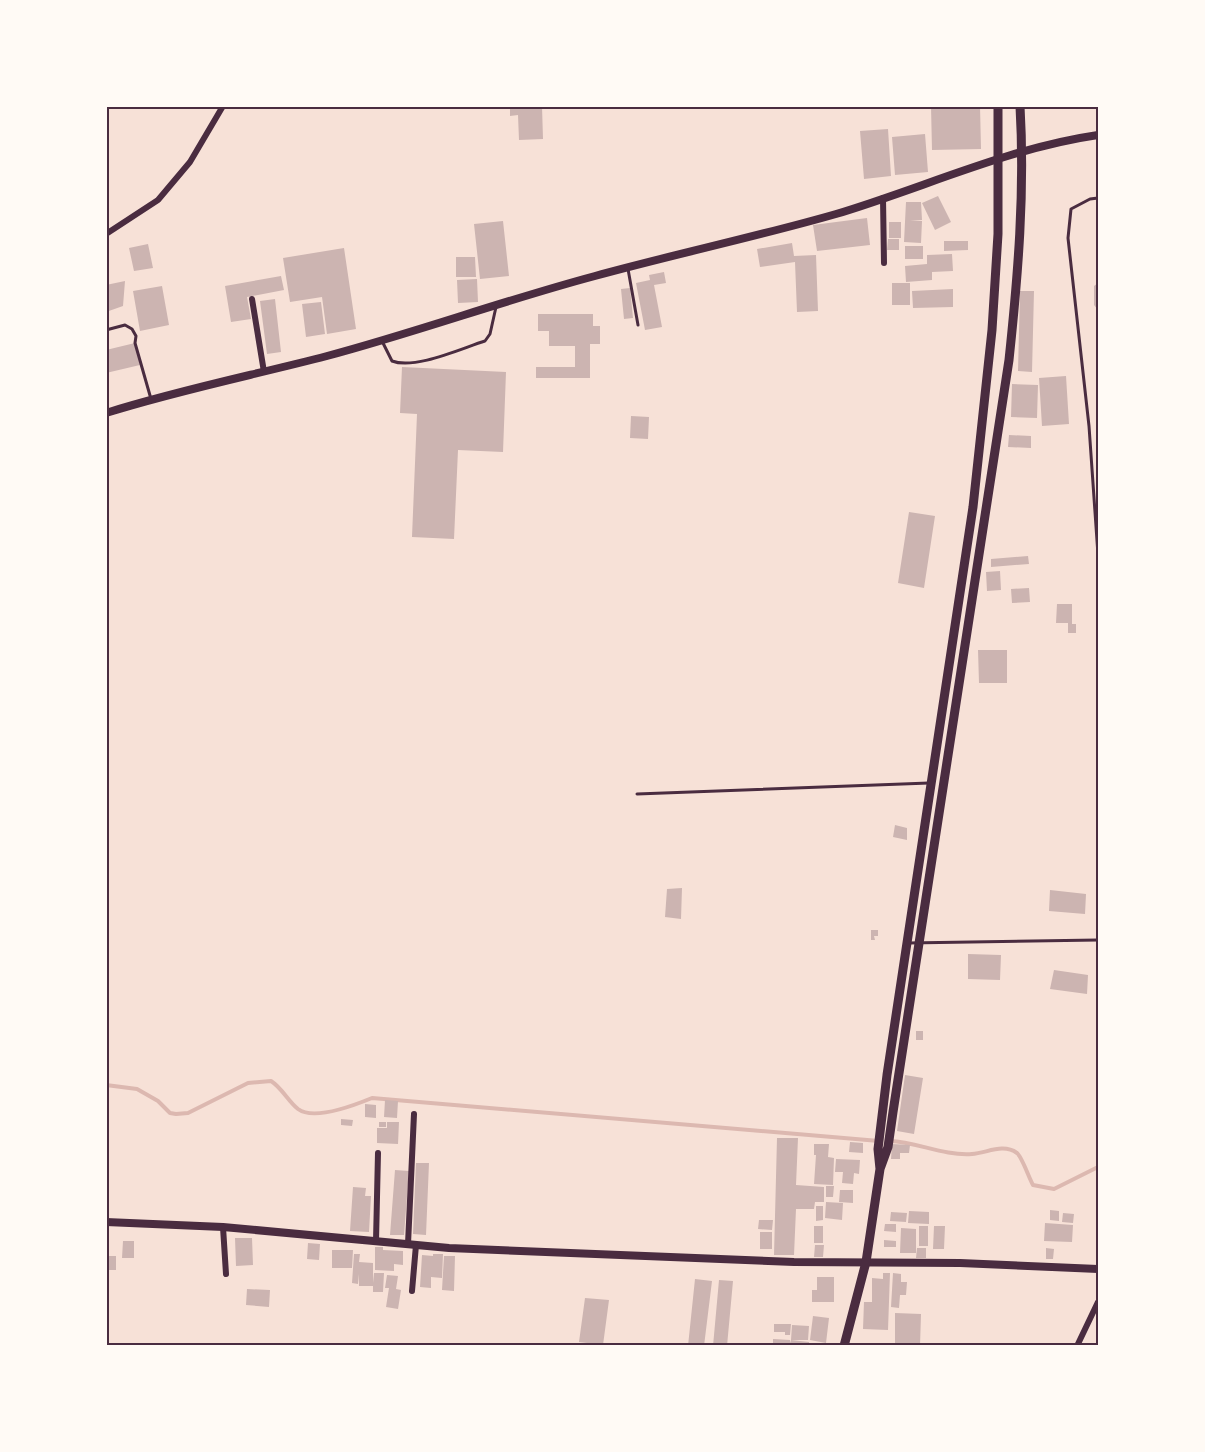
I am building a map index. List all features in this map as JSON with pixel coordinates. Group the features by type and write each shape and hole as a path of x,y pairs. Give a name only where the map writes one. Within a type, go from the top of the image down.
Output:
{"main road":[{"path":"844,1346 866,1262 880,1169 879,1132 974,495 992,330 998,234 998,106"},
{"path":"880,1169 888,1147 1009,360 1018,275 1023,152 1020,106"},
{"path":"106,413 151,399 382,341 627,267 836,214 1023,152 1098,135"}],"street":[{"path":"106,234 158,200 190,162 223,106"},
{"path":"883,198 884,263"},
{"path":"252,299 264,372"},
{"path":"412,1291 414,1114"},
{"path":"376,1241 378,1153"},
{"path":"106,1222 223,1227 412,1245 794,1262 960,1263 1098,1269"},
{"path":"223,1227 226,1274"},
{"path":"1077,1346 1098,1302"}],"lane":[{"path":"1098,198 1090,199 1071,209 1068,237 1089,426 1098,555"},
{"path":"627,267 638,325"},
{"path":"382,341 394,362 407,363 429,359 485,341 490,334 496,305"},
{"path":"106,330 125,326 132,329 136,336 135,343 151,399"},
{"path":"637,794 931,783"},
{"path":"907,943 1098,940"}],"building":[{"path":"510,106 542,106 543,139 519,140 518,115 510,116"},
{"path":"931,106 980,106 981,149 932,150"},
{"path":"888,129 891,176 864,179 860,131"},
{"path":"925,134 928,172 895,175 892,137"},
{"path":"938,196 951,222 935,230 922,203"},
{"path":"906,202 921,202 922,220 910,220 922,221 921,243 904,242"},
{"path":"867,218 870,245 817,251 813,225"},
{"path":"503,221 509,276 480,279 474,224"},
{"path":"889,222 901,222 901,238 889,238"},
{"path":"888,239 899,239 899,250 887,250"},
{"path":"944,241 968,241 968,250 944,251"},
{"path":"792,243 794,256 816,255 818,311 797,312 795,262 760,267 757,249"},
{"path":"148,244 153,268 134,271 129,248"},
{"path":"905,246 923,246 923,259 905,259"},
{"path":"344,248 356,329 327,334 322,297 290,302 283,258"},
{"path":"952,254 953,271 932,272 932,280 906,282 905,266 927,264 927,255"},
{"path":"456,257 475,257 476,277 456,277"},
{"path":"664,272 666,283 654,285 662,327 645,330 636,283 650,280 649,275"},
{"path":"281,276 284,290 247,297 251,319 231,322 225,286"},
{"path":"477,279 478,302 458,303 457,280"},
{"path":"125,281 123,306 106,312 106,285"},
{"path":"892,283 910,283 910,305 892,305"},
{"path":"1098,283 1098,310 1094,305 1094,286"},
{"path":"162,286 169,325 140,331 133,291"},
{"path":"630,288 633,318 624,319 621,289"},
{"path":"953,289 953,307 913,308 912,291"},
{"path":"1020,291 1034,291 1032,372 1018,371"},
{"path":"275,299 281,352 267,354 260,301"},
{"path":"321,302 325,334 306,337 302,304"},
{"path":"538,314 593,314 593,326 600,326 600,344 590,344 590,378 536,378 536,367 575,367 575,346 549,346 549,331 538,331"},
{"path":"135,343 140,365 106,373 106,350"},
{"path":"402,367 506,372 503,452 458,450 454,539 412,537 417,414 400,413"},
{"path":"1066,376 1069,424 1042,426 1039,378"},
{"path":"1012,384 1038,385 1037,418 1011,417"},
{"path":"631,416 649,417 648,439 630,438"},
{"path":"1009,435 1031,436 1031,448 1008,447"},
{"path":"909,512 935,516 924,588 898,583"},
{"path":"1028,556 1029,564 991,567 991,559"},
{"path":"1000,571 1001,590 987,591 986,572"},
{"path":"1029,588 1030,602 1012,603 1011,589"},
{"path":"1057,604 1072,604 1072,624 1076,624 1076,633 1068,633 1068,623 1056,623"},
{"path":"978,650 1007,650 1007,683 979,683"},
{"path":"895,825 907,828 907,840 893,837"},
{"path":"682,888 681,919 665,917 667,889"},
{"path":"1050,890 1086,894 1085,914 1049,911"},
{"path":"871,930 878,930 878,936 874,936 875,940 871,940"},
{"path":"968,954 1001,955 1000,980 968,979"},
{"path":"1054,970 1088,975 1087,994 1050,989"},
{"path":"916,1031 923,1031 923,1040 916,1040"},
{"path":"905,1075 923,1078 914,1134 897,1131"},
{"path":"385,1100 398,1101 397,1118 384,1117"},
{"path":"365,1104 376,1105 376,1118 365,1117"},
{"path":"341,1119 353,1120 352,1126 341,1125"},
{"path":"379,1122 386,1122 386,1127 379,1127"},
{"path":"387,1122 399,1122 398,1144 377,1143 377,1128 387,1128"},
{"path":"777,1138 798,1138 796,1185 824,1187 824,1202 815,1202 814,1209 796,1209 794,1255 774,1255"},
{"path":"850,1142 863,1143 863,1153 849,1152"},
{"path":"814,1144 829,1144 828,1157 834,1158 833,1185 814,1184 816,1155 814,1155"},
{"path":"892,1144 910,1145 909,1153 900,1153 900,1159 891,1159"},
{"path":"836,1159 860,1160 859,1174 854,1173 853,1184 842,1183 843,1172 835,1172"},
{"path":"416,1163 429,1163 426,1235 413,1234"},
{"path":"395,1170 409,1171 404,1235 390,1235"},
{"path":"826,1186 834,1186 833,1197 826,1197"},
{"path":"353,1187 366,1188 365,1196 371,1196 369,1232 350,1231"},
{"path":"840,1190 853,1190 853,1203 839,1202"},
{"path":"826,1202 843,1203 842,1220 825,1218"},
{"path":"816,1206 823,1206 823,1220 816,1221"},
{"path":"1050,1210 1059,1211 1059,1221 1050,1220"},
{"path":"909,1211 929,1212 929,1224 908,1223"},
{"path":"891,1212 907,1213 906,1222 890,1221"},
{"path":"1063,1213 1074,1214 1073,1223 1062,1222"},
{"path":"759,1220 773,1220 772,1230 758,1229"},
{"path":"1045,1223 1073,1225 1072,1242 1044,1241"},
{"path":"885,1224 896,1224 896,1232 884,1231"},
{"path":"814,1226 823,1226 823,1243 814,1243"},
{"path":"919,1226 928,1226 928,1246 919,1246"},
{"path":"934,1226 945,1226 944,1249 933,1249"},
{"path":"901,1228 916,1229 916,1253 900,1253"},
{"path":"760,1232 772,1232 772,1249 760,1249"},
{"path":"235,1238 252,1238 253,1265 236,1266"},
{"path":"884,1240 896,1241 896,1247 884,1247"},
{"path":"123,1241 134,1241 134,1258 122,1258"},
{"path":"308,1243 320,1244 319,1260 307,1259"},
{"path":"815,1245 824,1245 823,1257 814,1257"},
{"path":"375,1247 383,1247 383,1250 403,1251 403,1265 394,1264 394,1271 375,1270"},
{"path":"917,1248 926,1248 926,1258 916,1258"},
{"path":"1046,1248 1054,1249 1053,1259 1046,1259"},
{"path":"332,1250 353,1250 352,1268 332,1268"},
{"path":"354,1254 360,1254 359,1262 373,1263 373,1283 374,1273 384,1273 383,1292 373,1292 373,1286 359,1286 359,1274 358,1284 352,1283"},
{"path":"433,1254 443,1254 442,1278 431,1277 431,1288 420,1287 422,1255 433,1256"},
{"path":"108,1256 116,1256 116,1270 108,1270"},
{"path":"444,1256 455,1256 454,1291 442,1290"},
{"path":"883,1273 890,1273 888,1330 863,1329 864,1302 872,1302 872,1278 883,1279"},
{"path":"893,1273 901,1274 901,1282 907,1282 906,1295 900,1295 899,1308 891,1307"},
{"path":"387,1275 398,1276 396,1289 401,1290 398,1309 386,1307 389,1288 385,1288"},
{"path":"817,1277 834,1277 834,1302 812,1302 812,1290 817,1290"},
{"path":"695,1279 712,1281 704,1346 688,1346"},
{"path":"719,1280 733,1281 727,1346 713,1346"},
{"path":"247,1289 270,1290 269,1307 246,1305"},
{"path":"585,1298 609,1300 603,1345 579,1342"},
{"path":"895,1313 921,1314 920,1346 897,1346 895,1343"},
{"path":"813,1316 829,1318 826,1343 810,1340"},
{"path":"774,1324 791,1324 790,1335 785,1335 785,1332 774,1332"},
{"path":"792,1325 809,1326 808,1340 791,1340"},
{"path":"773,1339 790,1340 790,1343 791,1340 809,1342 809,1346 773,1346"}],"waterway":[{"path":"106,1085 137,1089 158,1101 170,1113 176,1114 188,1113 248,1083 271,1081 298,1109 314,1113 335,1111 372,1098 879,1141"},
{"path":"890,1141 961,1154 1001,1149 1012,1150 1019,1155 1033,1185 1054,1189 1098,1167"}]}
